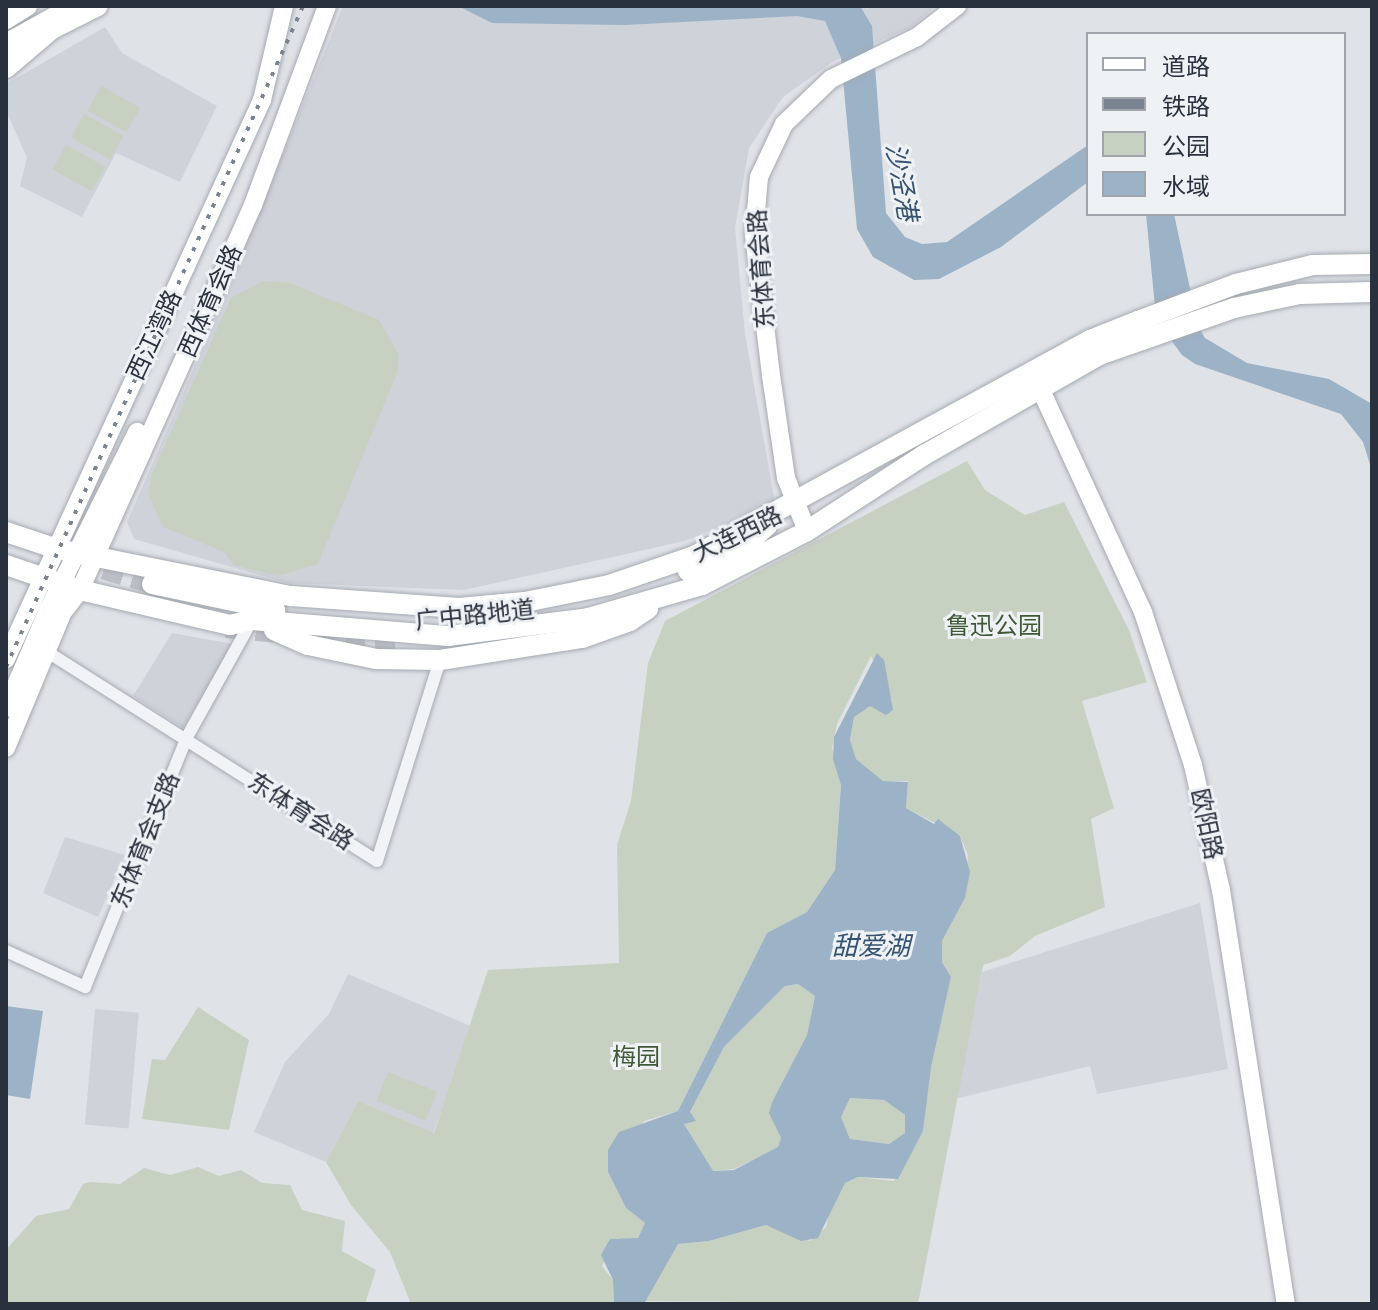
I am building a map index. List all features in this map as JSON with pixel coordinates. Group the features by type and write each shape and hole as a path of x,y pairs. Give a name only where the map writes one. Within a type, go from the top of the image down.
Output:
{"highway":[{"path":"6,29 47,6"},
{"path":"6,45 76,6"}],"main road":[{"path":"6,19 27,6"},
{"path":"6,68 52,29 98,6"},
{"name":"西江湾路","path":"6,659 62,584 57,549 262,100 284,6"},
{"name":"西体育会路","path":"88,553 279,114 317,6"},
{"name":"西体育会路","path":"62,584 88,553 253,205 327,6"},
{"name":"东体育会路","path":"807,531 786,510 786,478 757,265 756,195 766,155 784,124 847,67 917,37 957,6"},
{"name":"大连西路","path":"6,532 57,549 291,596 459,608 609,585 694,556 1035,379 1236,284 1313,265 1372,264"},
{"name":"大连西路","path":"1142,329 1300,294 1372,292"},
{"name":"大连西路","path":"6,565 62,584 230,625 252,620 448,636 588,618 702,585 807,531 1035,379"},
{"name":"欧阳路","path":"1035,379 1143,612 1193,765 1221,890 1286,1304"},
{"name":"广中路地道","path":"152,584 313,615 395,623 478,619 625,592 688,572 736,553 786,510"},
{"path":"6,748 46,651 62,584"},
{"path":"6,708 62,584"},
{"name":"广中路地道","path":"405,645 491,643 577,629 648,609 702,585"},
{"path":"252,620 308,645 349,653 440,660 582,638 630,621 648,609"}],"street":[{"name":"东体育会支路","path":"6,951 85,987 187,737 252,620"},
{"name":"东体育会路","path":"46,651 187,737 377,861 440,660"}],"shaded area":[{"path":"343,6 936,6 911,27 834,61 783,97 749,148 735,228 745,334 775,503 685,541 464,590 287,583 134,539 127,522 231,283"},
{"path":"105,27 122,53 217,106 180,182 116,153 82,217 20,186 27,158 6,110 6,84"},
{"path":"172,633 233,644 183,728 133,696"},
{"path":"65,837 125,855 98,917 43,893"},
{"path":"1200,903 1228,1069 1097,1094 1090,1066 955,1099 982,972"},
{"path":"348,974 473,1027 433,1133 358,1101 326,1162 254,1132 285,1062 329,1014"},
{"path":"95,1009 139,1013 129,1128 85,1125"}],"green space":[{"path":"101,86 140,108 127,132 87,110"},
{"path":"84,114 123,136 110,159 71,138"},
{"path":"66,145 105,167 92,191 52,169"},
{"path":"263,281 290,283 379,320 399,355 397,373 318,564 277,576 234,565 224,552 163,527 149,496 151,476 231,298"},
{"name":"鲁迅公园","path":"967,461 985,490 1025,515 1064,502 1129,630 1147,682 1082,701 1114,808 1091,819 1105,907 1035,936 1010,956 983,965 918,1304 643,1301 678,1244 709,1241 766,1225 810,1241 826,1227 831,1205 845,1183 858,1177 894,1181 923,1131 930,1067 951,977 942,962 942,941 965,898 968,855 960,836 906,808 908,781 883,781 856,759 850,740 854,717 863,707 892,701 871,656 837,724 832,748 841,784 835,870 807,912 767,933 678,1111 644,1121 608,1172 626,1208 645,1223 638,1238 625,1242 617,1238 602,1266 613,1280 614,1304 411,1304 390,1252 351,1205 326,1162 358,1101 434,1133 488,970 619,963 617,845 631,801 648,663 665,621"},
{"path":"798,984 815,996 807,1035 772,1102 770,1113 781,1139 778,1148 734,1169 712,1171 684,1124 724,1047 785,986"},
{"path":"198,1007 249,1040 229,1130 142,1119 152,1059 165,1060"},
{"path":"388,1072 437,1092 426,1121 376,1101"},
{"path":"850,1098 884,1100 905,1115 906,1133 889,1144 850,1139 841,1117"},
{"path":"198,1167 219,1176 241,1170 262,1183 290,1185 302,1210 345,1221 342,1251 376,1270 365,1304 6,1304 6,1250 36,1216 69,1209 83,1184 120,1184 144,1168 170,1175"}],"water":[{"path":"458,6 860,6 872,26 886,213 905,237 922,244 947,242 1086,146 1086,183 1001,247 939,279 914,280 873,257 857,229 841,58 825,21 797,16 625,25 492,23"},
{"path":"1146,216 1174,216 1198,326 1205,338 1247,363 1329,379 1372,404 1372,471 1363,442 1341,414 1195,364 1182,355 1162,328 1155,307"},
{"name":"甜爱湖","path":"877,653 884,660 893,710 886,715 870,706 854,717 850,740 856,759 883,781 908,782 906,808 934,824 938,819 960,836 970,872 965,898 942,941 942,962 951,977 931,1067 923,1131 898,1179 858,1177 845,1183 818,1238 801,1241 766,1225 709,1241 678,1244 644,1304 614,1304 613,1280 601,1255 610,1239 638,1238 645,1223 626,1208 608,1172 608,1150 619,1132 678,1111 767,933 807,912 835,870 841,785 833,759 834,737","holes":["798,984 815,996 807,1035 769,1113 781,1138 778,1147 734,1170 713,1171 684,1124 696,1121 690,1112 724,1047 785,986","850,1098 884,1100 905,1115 905,1133 889,1144 850,1139 841,1117"]},
{"path":"6,1006 43,1011 30,1099 6,1095"}],"tunnel":[{"path":"75,561 152,584"},
{"path":"226,628 405,645"}],"railway":[{"path":"6,667 303,6"}],"water label":[{"name":"沙泾港","path":"901,182"}],"park label":[{"name":"梅园","path":"636,1057"}]}
